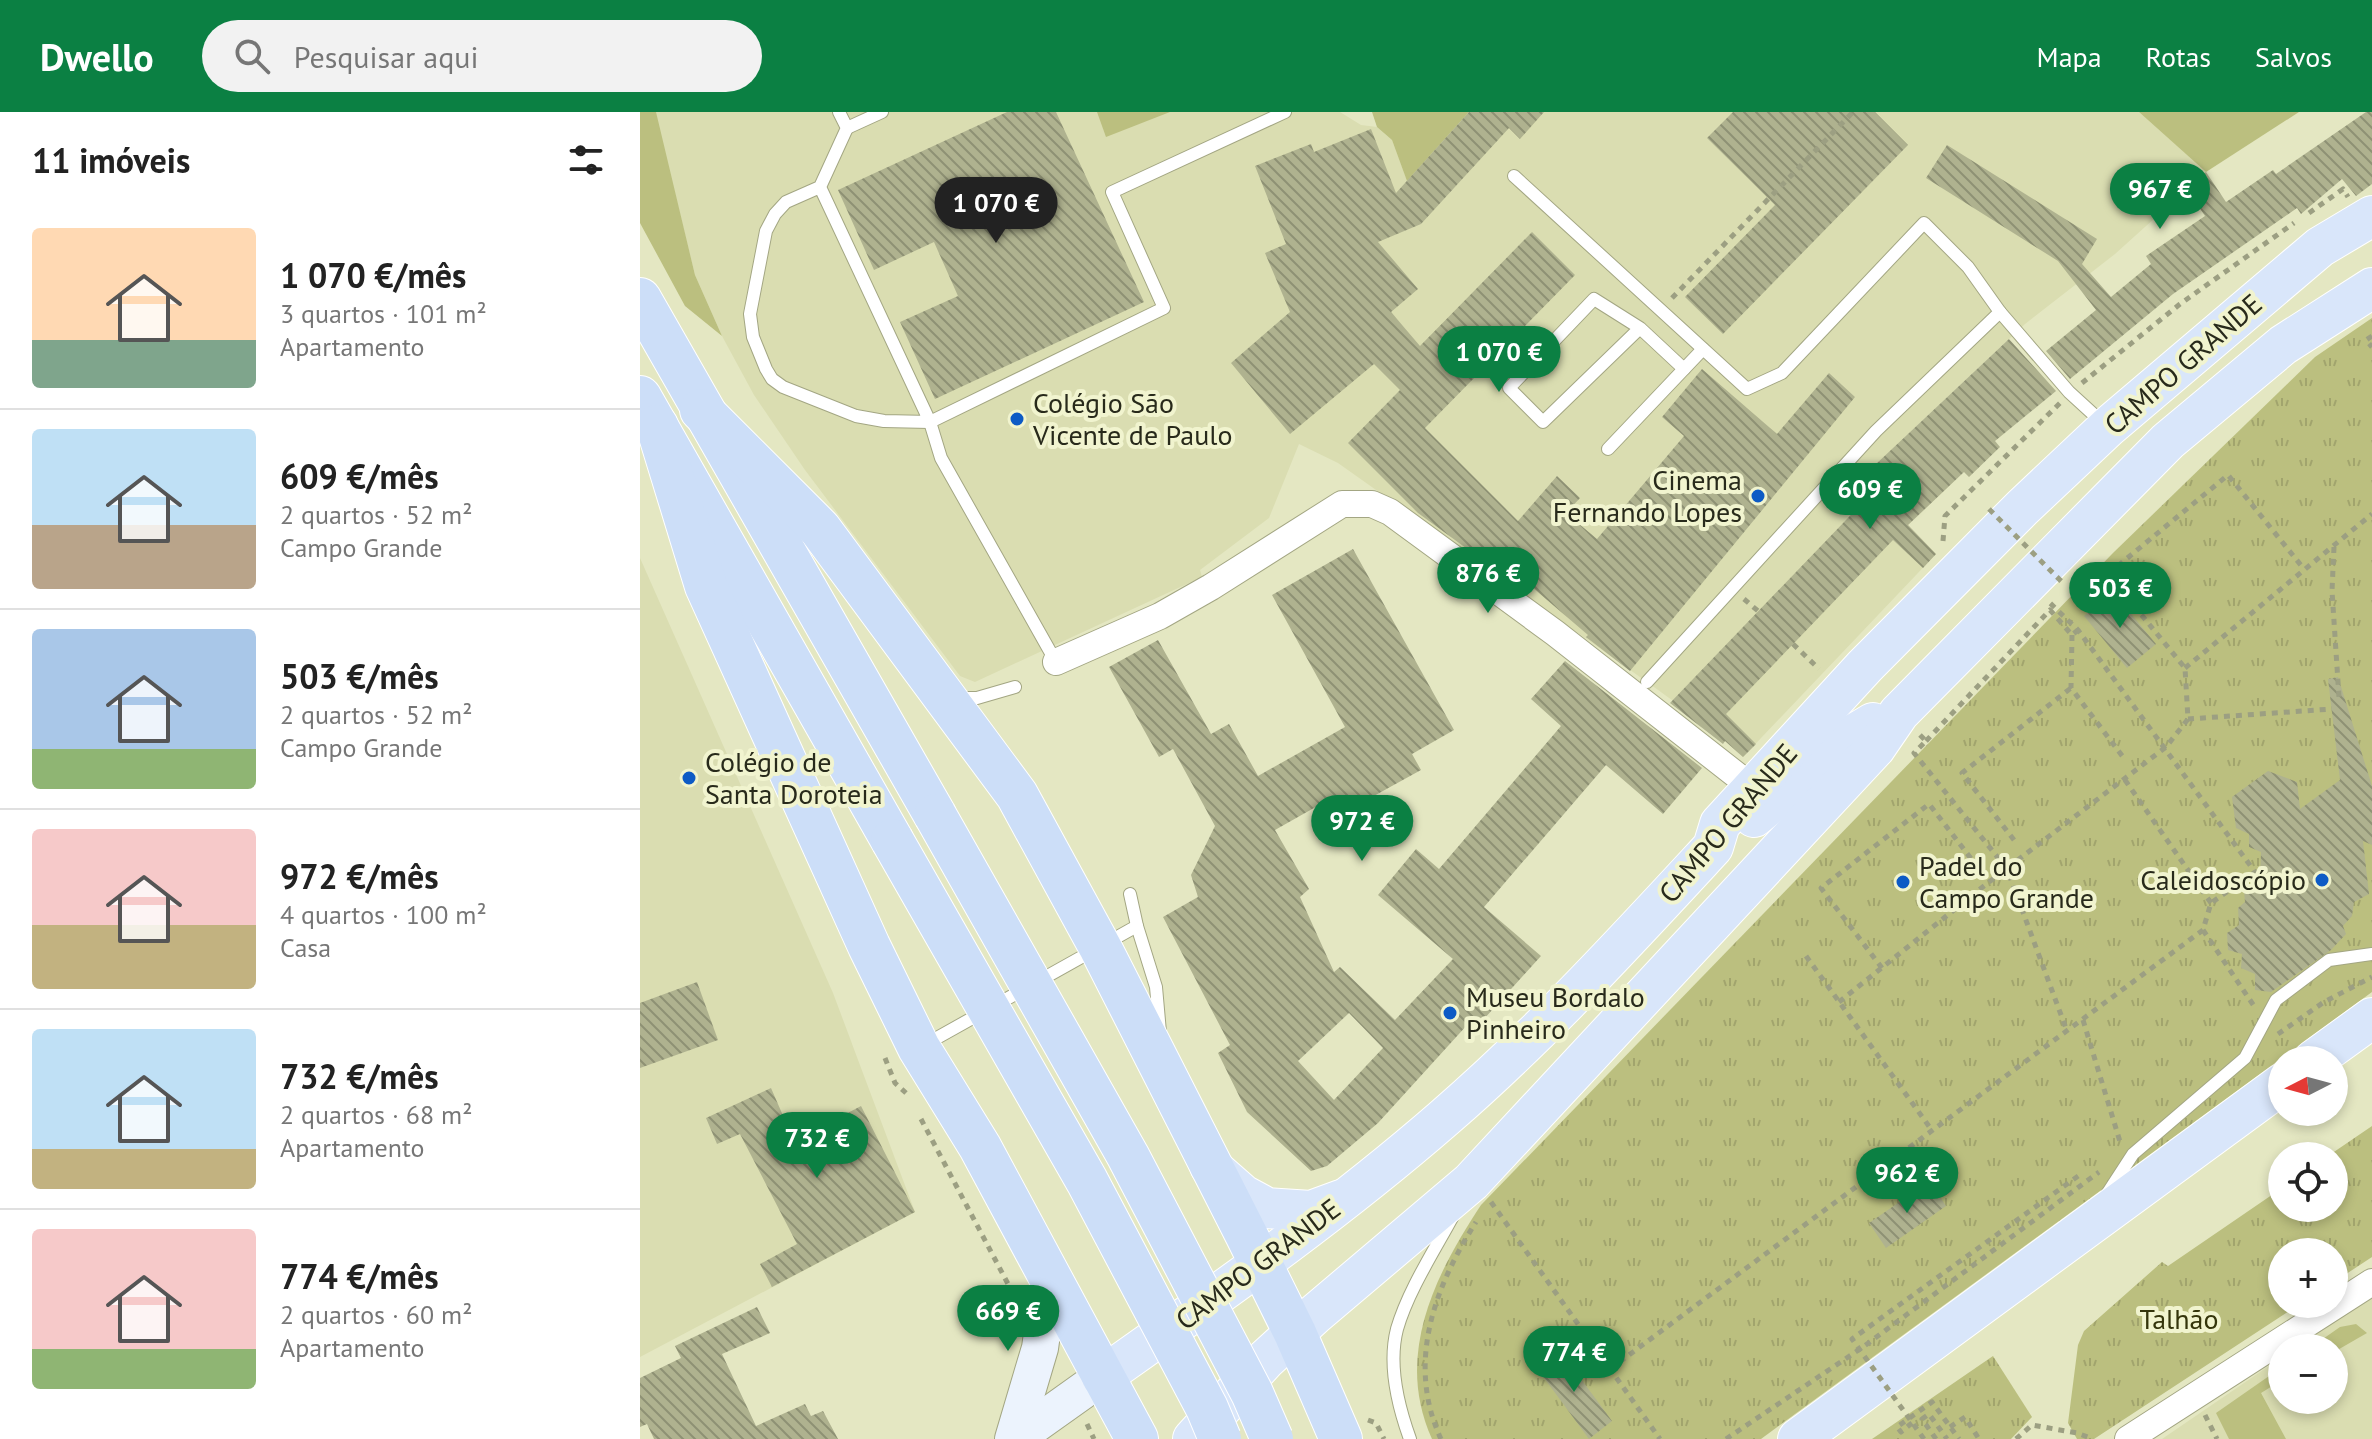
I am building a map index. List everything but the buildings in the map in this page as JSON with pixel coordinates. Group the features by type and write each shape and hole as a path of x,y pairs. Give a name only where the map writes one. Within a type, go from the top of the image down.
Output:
{"highway":[{"path":"640,299 1128,1156 1252,1393 1272,1439"},
{"path":"701,410 820,529 1017,795 1100,947 1261,1265 1295,1333 1341,1439"},
{"path":"649,411 1087,1181 1207,1408 1220,1439"},
{"path":"649,411 706,586 869,946 919,1048 980,1147 1137,1439"}],"main road":[{"name":"CAMPO GRANDE","path":"1102,1377 1261,1265 1445,1118 1564,1006 1713,847 1720,824 1865,666 2022,508 2108,427 2320,247 2372,216"},
{"path":"2283,345 2372,260"},
{"name":"CAMPO GRANDE","path":"1193,1439 1265,1360 1471,1182 1875,748 1913,727 2168,441 2283,345 2372,288"},
{"path":"1713,847 1853,735 1878,719 1913,727"},
{"path":"2333,1046 2372,1018"},
{"path":"1798,1439 2268,1094"},
{"path":"1208,1164 1243,1195 1267,1208 1311,1211 1345,1199"},
{"path":"1014,1439 1040,1348 1050,1277"},
{"path":"1014,1439 1102,1377"}],"street":[{"path":"1056,662 1160,616 1342,504 1372,504 1390,512 1555,633 1753,788"},
{"path":"2128,1439 2372,1282"}],"lane":[{"path":"839,112 847,128"},
{"path":"882,112 847,128 820,187 786,202 775,214 766,231 750,314 753,337 766,369 772,379 783,387 856,416 884,421 930,422 1164,308 1112,192 1285,112"},
{"path":"1514,176 1747,389 1782,373 1924,223 1968,267 2000,312 2069,392 2108,427"},
{"path":"820,187 930,422 941,458 1056,662"},
{"path":"1640,328 1543,422 1509,388 1594,299 1640,328 1684,369"},
{"path":"1647,682 1876,431 2000,312"},
{"path":"1608,449 1703,349"},
{"path":"941,696 977,698 1015,687"},
{"path":"1130,894 1156,987 1164,1075"},
{"path":"919,1048 1137,926"},
{"path":"2083,1229 2133,1154 2245,1058 2276,1000 2329,960 2372,954"},
{"path":"1410,1439 1402,1418 1394,1372 1397,1329 1421,1275 1471,1182"},
{"path":"1102,1377 1120,1439"}],"path":[{"path":"1660,310 1853,112"},
{"path":"2372,336 2366,340 2372,347"},
{"path":"1839,1002 2166,747 2188,719 2185,668 2108,574 2228,475 2304,569"},
{"path":"1960,501 1966,508"},
{"path":"1989,509 2062,582 2054,590"},
{"path":"2185,668 2372,514"},
{"path":"2334,546 2332,591 2339,697"},
{"path":"1610,1369 2203,930 2211,903 2255,872 2078,630 2045,598"},
{"path":"1913,727 2050,610 2072,635 2071,688 2123,757"},
{"path":"2072,635 2078,630"},
{"path":"1793,644 1828,678"},
{"path":"2014,840 1962,773 2071,688"},
{"path":"2188,719 2332,709"},
{"path":"1914,753 2007,869 2067,1031"},
{"path":"2125,780 2211,903"},
{"path":"1882,968 1821,888 1929,804 1989,882"},
{"path":"2203,930 2263,1020"},
{"path":"1806,956 1931,1129"},
{"path":"2245,1058 2324,1002 2372,977"},
{"path":"2083,1020 2123,1153"},
{"path":"1726,1439 1863,1347 2102,1170"},
{"path":"1924,1439 1852,1339 2081,1174 2091,1178"},
{"path":"1441,1439 1426,1391 1425,1344 1431,1312 1461,1245 1490,1201 1660,1439"},
{"path":"1912,1423 1901,1432 1897,1427 1932,1402 1959,1439"},
{"path":"1936,1439 1922,1419 1929,1414 1947,1439"},
{"path":"1950,1427 1965,1417 1979,1439"},
{"path":"1087,1424 1094,1439"},
{"path":"2016,1439 2032,1425 2093,1439"}],"shaded area":[{"path":"655,112 1340,112 1361,125 1377,127 1392,140 1407,180 1469,112 2139,112 2206,172 2115,254 2025,324 1905,437 1949,486 1908,525 1936,554 1743,757 1712,729 1338,463 1299,444 1269,518 1200,570 1202,577 975,682 960,676 805,470 754,395 722,336 695,275"},
{"name":"Colégio de Santa Doroteia","path":"640,558 833,993 915,1212 640,1357"},
{"path":"2372,1296 2372,1439 2162,1439 2268,1367 2268,1414 2348,1414 2348,1334 2316,1334 2340,1318 2348,1318 2348,1312"}],"green space":[{"path":"640,112 656,112 695,275 722,336 685,306 640,223"},
{"path":"1097,112 1170,112 1106,137"},
{"path":"1372,112 1469,112 1407,181 1392,140 1377,127"},
{"path":"2139,112 2299,112 2206,172"},
{"path":"2372,318 2372,992 2298,1046 2268,1046 2268,1068 1761,1439 1432,1439 1421,1408 1417,1377 1425,1317 1449,1259 1481,1205 2113,553 2315,357"},
{"name":"Talhão","path":"2372,1126 2372,1257 2348,1273 2348,1238 2268,1238 2268,1318 2279,1318 2094,1439 2077,1439 2068,1423 2078,1345 2084,1331 2162,1262 2168,1266 2268,1198 2268,1222 2348,1222 2348,1142"},
{"path":"2356,1324 2367,1333 2348,1344 2348,1334 2330,1334 2340,1327"},
{"path":"1993,1356 2032,1417 2011,1439 1872,1439"},
{"path":"2268,1377 2268,1389 2261,1393 2268,1406 2268,1414 2272,1414 2286,1439 2229,1439 2216,1413"}],"place":[{"name":"Colégio São Vicente de Paulo","path":"1017,419"},
{"name":"Cinema Fernando Lopes","path":"1758,496"},
{"name":"Colégio de Santa Doroteia","path":"689,778"},
{"name":"Caleidoscópio","path":"2322,880"},
{"name":"Padel do Campo Grande","path":"1903,882"},
{"name":"Museu Bordalo Pinheiro","path":"1450,1013"}]}
